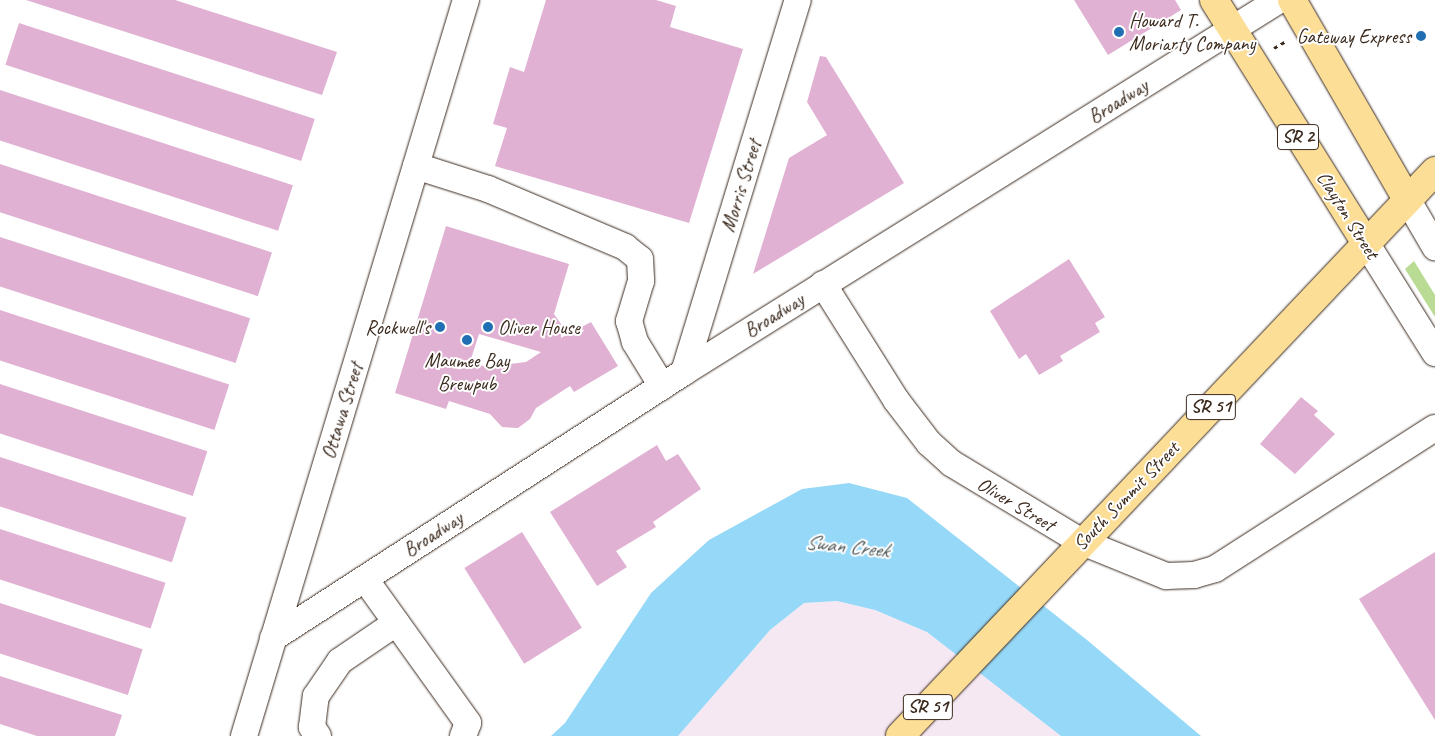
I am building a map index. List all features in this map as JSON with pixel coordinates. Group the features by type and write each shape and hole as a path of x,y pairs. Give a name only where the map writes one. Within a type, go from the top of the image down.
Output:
{"main road":[{"name":"Clayton Street","path":"1214,0 1366,243"},
{"path":"1292,0 1407,199"},
{"name":"South Summit Street","path":"900,736 1435,171"}],"street":[{"name":"Ottawa Street","path":"244,736 466,0"},
{"name":"Morris Street","path":"684,372 798,0"},
{"name":"Broadway","path":"274,638 684,372 1279,0"},
{"path":"416,166 488,188 625,247 640,259 641,281 629,321 634,342 662,386"},
{"path":"1407,199 1435,247"},
{"name":"Clayton Street","path":"1366,243 1435,353"},
{"name":"Oliver Street","path":"823,284 869,360 929,442 973,479 1082,542 1166,576 1194,575 1215,569 1435,428"},
{"path":"365,578 468,723 463,736"},
{"path":"318,736 312,727 316,696 340,661 396,623"}],"path":[{"path":"1272,50 1291,38"}],"shaded area":[{"path":"837,601 875,610 927,632 1061,736 678,736 770,630 804,603"}],"green space":[{"path":"1414,261 1435,295 1435,317 1405,269"}],"water":[{"name":"Swan Creek","path":"849,483 907,498 1087,640 1201,736 1061,736 927,632 875,610 837,601 804,603 770,630 678,736 551,736 565,723 651,593 709,540 802,489"}],"building":[{"path":"26,0 175,0 337,52 322,95"},
{"path":"546,0 656,0 676,6 670,27 743,49 689,223 495,166 507,128 493,124 510,67 524,72"},
{"name":"Howard T. Moriarty Company","path":"1074,0 1175,0 1181,10 1108,55"},
{"path":"19,23 315,119 301,161 5,65"},
{"path":"820,56 826,57 904,183 753,274 789,158 827,135 807,102"},
{"path":"0,90 293,185 278,231 0,140"},
{"path":"0,164 272,252 258,296 0,212"},
{"name":"Oliver House","path":"446,226 569,264 554,314 561,324 561,338 591,322 618,366 574,392 570,386 536,408 530,419 518,428 502,427 490,414 449,401 446,409 395,393","holes":["479,334 541,352 526,362 487,367 470,362"]},
{"path":"0,237 250,318 236,363 0,286"},
{"path":"1069,259 1105,317 1095,323 1100,332 1060,356 1063,361 1039,375 1026,354 1019,359 990,311"},
{"path":"0,310 229,384 214,430 0,360"},
{"path":"0,384 207,451 193,496 0,433"},
{"path":"1301,397 1318,411 1314,415 1335,434 1295,474 1260,444"},
{"path":"657,445 666,461 678,454 701,489 653,522 656,527 616,551 627,567 597,586 550,512"},
{"path":"0,457 186,518 172,562 0,506"},
{"path":"0,529 165,583 151,628 0,579"},
{"path":"522,532 582,628 524,664 464,568"},
{"path":"1435,552 1435,720 1359,599"},
{"path":"0,603 143,649 128,695 0,653"},
{"path":"0,676 122,715 115,736 37,736 0,724"}],"place":[{"name":"Howard T. Moriarty Company","path":"1119,32"},
{"name":"Gateway Express","path":"1421,36"},
{"name":"Rockwell's","path":"440,327"},
{"name":"Oliver House","path":"488,327"},
{"name":"Maumee Bay Brewpub","path":"467,340"}]}
